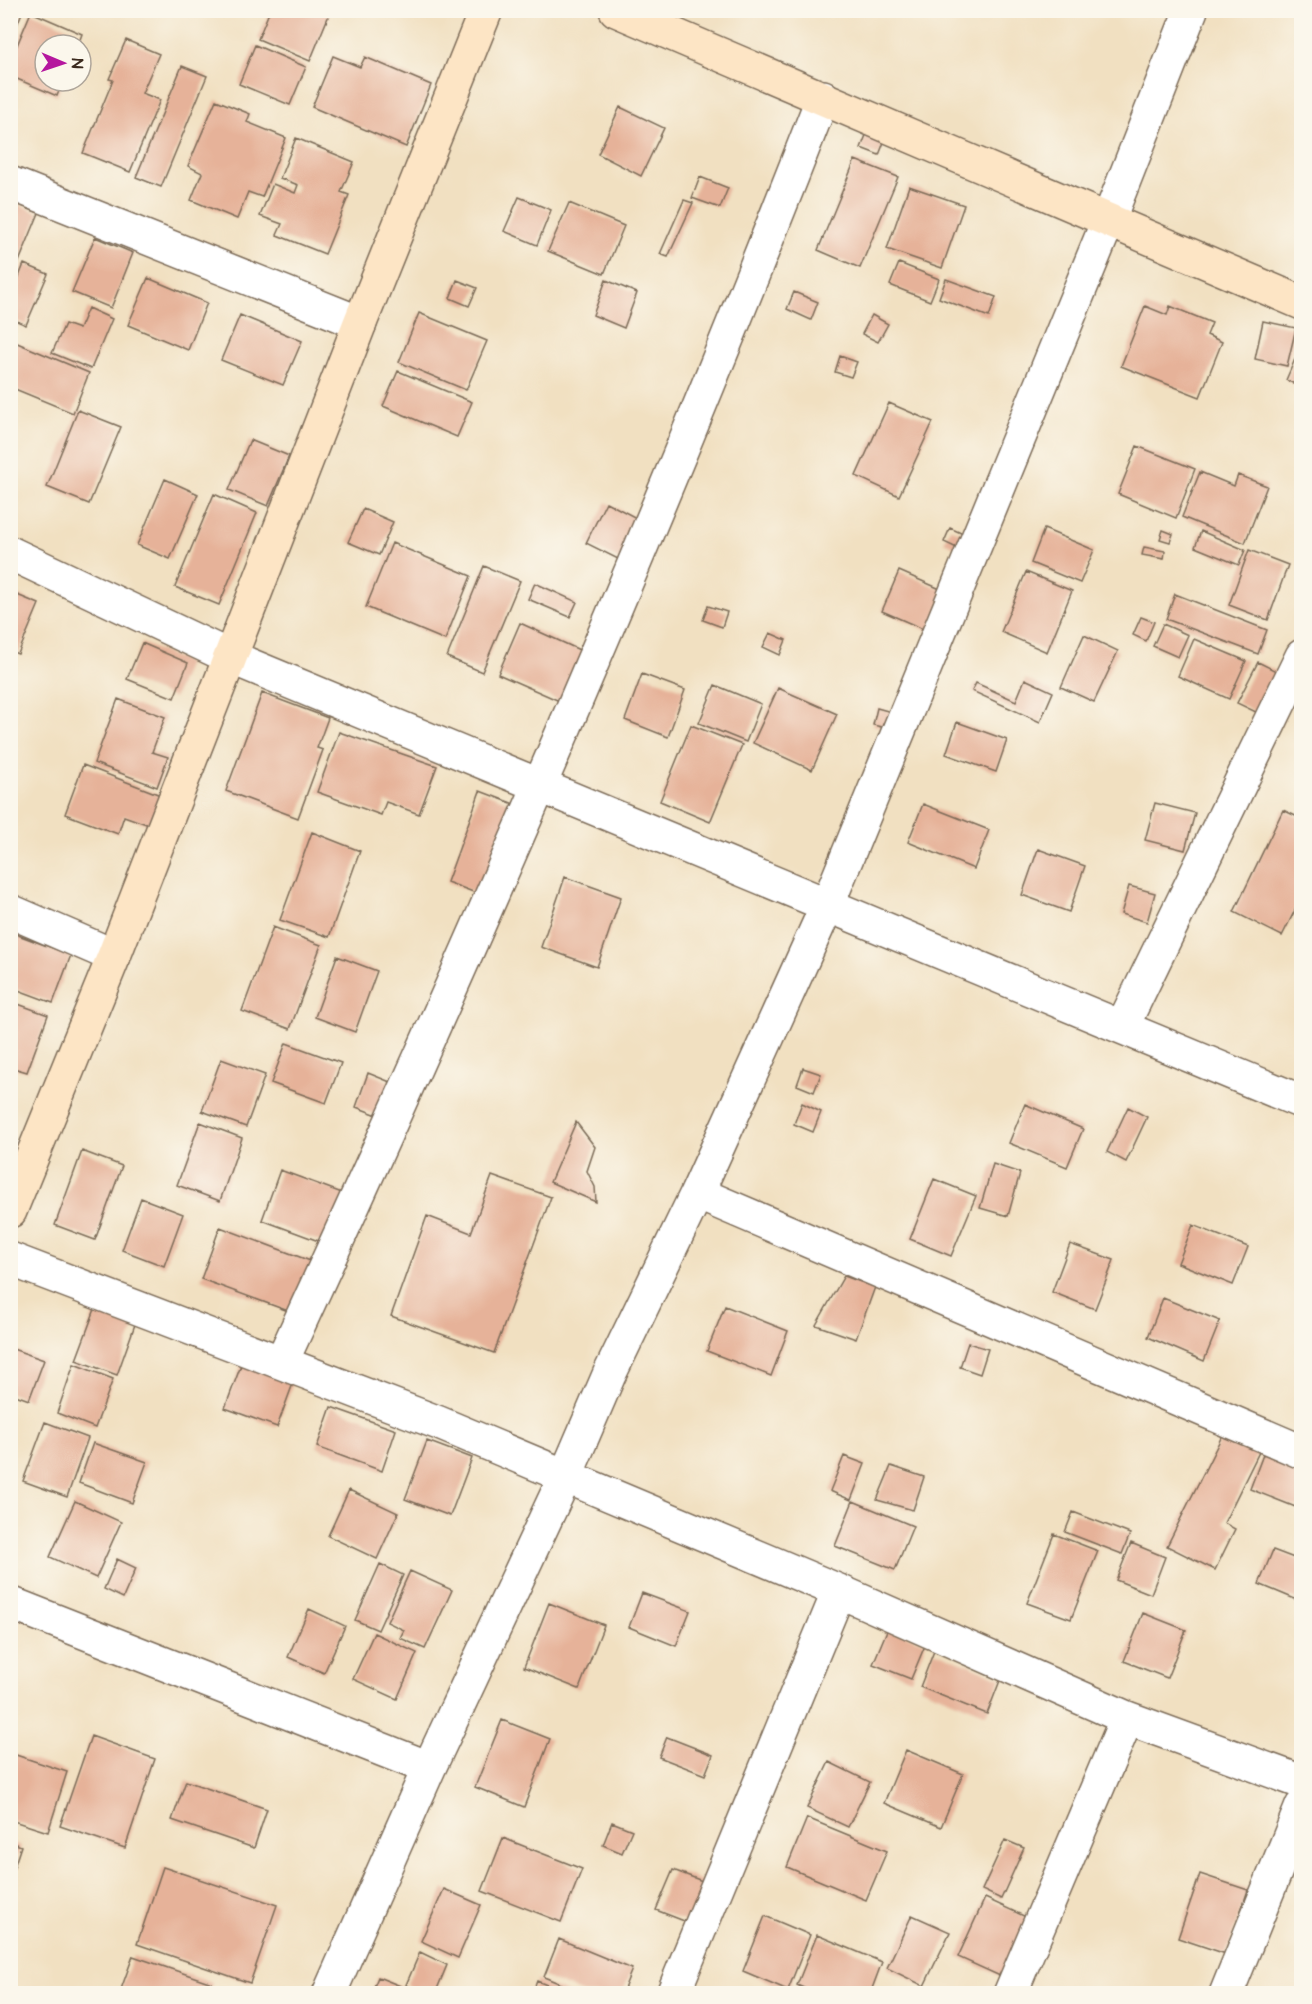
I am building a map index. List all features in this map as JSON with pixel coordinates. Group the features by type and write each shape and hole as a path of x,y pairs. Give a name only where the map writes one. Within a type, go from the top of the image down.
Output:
{"street":[{"path":"10,1211 114,956 360,323 486,10"},
{"path":"616,10 1302,303"},
{"path":"329,1994 429,1768 566,1475 609,1375 697,1193 827,906 1108,221 1191,10"},
{"path":"282,1361 350,1215 541,784 772,228 823,97"},
{"path":"10,183 360,323"},
{"path":"10,554 230,657 541,784 827,906 1302,1102"},
{"path":"1122,1027 1302,656"},
{"path":"10,911 114,956"},
{"path":"697,1193 1302,1452"},
{"path":"10,1259 282,1361 566,1475 839,1591 1127,1718 1302,1782"},
{"path":"673,1994 839,1591"},
{"path":"10,1603 429,1768"},
{"path":"1010,1994 1127,1718"},
{"path":"1226,1994 1302,1806"}],"building":[{"path":"10,10 23,10 11,40 10,40"},
{"path":"270,10 331,10 310,61 258,39"},
{"path":"31,12 80,33 33,33 33,86 10,76 10,62"},
{"path":"126,40 159,54 142,93 160,100 130,172 83,153 113,80 109,79"},
{"path":"255,45 306,67 290,105 239,84"},
{"path":"333,56 360,67 365,57 431,85 406,147 312,107"},
{"path":"182,66 207,76 161,187 136,177"},
{"path":"216,100 250,114 247,122 286,138 262,197 248,192 237,219 191,200 202,173 188,166"},
{"path":"620,107 664,128 641,176 598,154"},
{"path":"868,130 886,137 879,155 861,148"},
{"path":"296,138 354,162 341,192 349,195 325,254 277,235 282,224 260,216 273,184 295,193 298,185 280,178"},
{"path":"855,160 898,177 860,268 818,250"},
{"path":"700,177 728,188 720,208 692,198"},
{"path":"909,186 964,205 942,268 887,249"},
{"path":"519,197 551,210 537,245 504,231"},
{"path":"684,200 693,203 668,257 660,254"},
{"path":"10,201 39,213 18,264 10,261"},
{"path":"569,203 624,226 604,274 548,251"},
{"path":"95,237 133,253 111,308 72,292"},
{"path":"899,263 939,279 930,301 890,285"},
{"path":"24,264 48,274 26,325 10,318 10,276 18,279"},
{"path":"148,278 207,303 188,350 128,325"},
{"path":"946,279 996,297 989,317 939,298"},
{"path":"457,280 477,288 469,306 450,298"},
{"path":"606,280 637,293 624,328 593,315"},
{"path":"794,292 818,302 811,320 787,309"},
{"path":"1145,306 1167,315 1170,306 1212,323 1207,335 1222,342 1200,397 1121,366"},
{"path":"88,308 112,319 91,369 52,353 65,324 79,329"},
{"path":"419,313 487,341 466,390 399,362"},
{"path":"240,315 302,341 283,385 221,360"},
{"path":"872,315 888,324 878,342 862,334"},
{"path":"1263,321 1296,328 1287,366 1255,359"},
{"path":"10,340 89,373 73,413 10,387"},
{"path":"1302,343 1302,387 1286,380"},
{"path":"840,356 857,362 851,377 835,372"},
{"path":"398,371 472,402 457,437 383,406"},
{"path":"889,403 933,422 899,496 856,476"},
{"path":"78,410 121,427 89,504 47,487"},
{"path":"250,440 289,456 268,506 229,490"},
{"path":"1137,446 1195,469 1176,518 1118,494"},
{"path":"1200,472 1234,486 1238,475 1267,486 1245,543 1182,517"},
{"path":"165,479 198,494 170,559 137,545"},
{"path":"214,494 257,513 219,605 175,587"},
{"path":"606,502 642,521 622,561 586,543"},
{"path":"363,509 393,522 379,555 348,542"},
{"path":"950,528 970,537 963,551 944,542"},
{"path":"1044,529 1094,550 1080,583 1031,563"},
{"path":"1163,530 1173,534 1170,542 1160,539"},
{"path":"1201,531 1245,550 1239,565 1195,547"},
{"path":"392,543 471,576 445,640 366,607"},
{"path":"1144,547 1165,551 1164,559 1142,555"},
{"path":"1249,550 1288,565 1268,620 1229,605"},
{"path":"484,566 520,581 482,672 447,657"},
{"path":"899,571 947,592 930,632 882,611"},
{"path":"1026,572 1072,591 1047,652 1001,632"},
{"path":"535,583 577,602 570,617 528,599"},
{"path":"10,592 39,604 18,654 10,651"},
{"path":"1175,594 1267,630 1258,654 1166,619"},
{"path":"708,606 727,612 722,627 703,620"},
{"path":"1141,617 1154,622 1146,641 1133,635"},
{"path":"520,623 586,653 564,703 498,674"},
{"path":"1163,624 1188,635 1178,657 1153,646"},
{"path":"770,633 786,640 780,655 763,647"},
{"path":"1084,635 1118,651 1094,702 1061,687"},
{"path":"1194,639 1246,661 1229,699 1178,676"},
{"path":"142,643 188,663 174,698 127,679"},
{"path":"1258,662 1280,673 1260,714 1237,703"},
{"path":"642,674 685,690 668,737 625,720"},
{"path":"1025,679 1053,692 1040,722 972,691 976,683 1016,701"},
{"path":"715,685 761,704 746,742 699,723"},
{"path":"778,688 837,714 812,770 753,743"},
{"path":"262,693 328,718 317,748 323,750 298,818 226,791"},
{"path":"118,699 165,717 152,752 168,757 157,787 94,763"},
{"path":"877,708 895,713 890,729 873,725"},
{"path":"957,722 1007,740 996,772 946,754"},
{"path":"691,725 742,745 710,822 660,801"},
{"path":"339,732 437,766 419,814 386,802 381,815 317,792"},
{"path":"83,765 163,796 152,826 124,816 118,834 65,814"},
{"path":"480,791 522,807 489,898 447,882"},
{"path":"1155,803 1195,813 1185,850 1145,840"},
{"path":"923,804 989,830 974,869 908,842"},
{"path":"1283,810 1302,819 1302,896 1282,936 1234,912"},
{"path":"312,832 360,851 329,937 280,920"},
{"path":"1038,849 1085,866 1069,912 1022,895"},
{"path":"565,877 621,897 597,967 541,947"},
{"path":"1129,886 1155,893 1147,922 1121,914"},
{"path":"273,927 321,945 290,1029 242,1011"},
{"path":"10,932 71,955 53,1003 10,987"},
{"path":"337,956 377,971 355,1032 315,1017"},
{"path":"18,1004 48,1015 27,1072 10,1067 10,1025"},
{"path":"286,1043 341,1063 326,1103 271,1083"},
{"path":"221,1059 265,1075 246,1127 202,1111"},
{"path":"803,1068 821,1074 814,1092 797,1085"},
{"path":"368,1073 400,1086 388,1119 356,1107"},
{"path":"802,1103 821,1112 813,1132 794,1124"},
{"path":"1025,1104 1083,1129 1067,1167 1009,1143"},
{"path":"1128,1107 1147,1117 1126,1162 1107,1152"},
{"path":"200,1122 242,1138 220,1201 177,1185"},
{"path":"576,1122 595,1147 587,1171 595,1187 596,1202 550,1182"},
{"path":"82,1151 122,1166 95,1240 55,1225"},
{"path":"993,1164 1020,1173 1008,1216 980,1208"},
{"path":"280,1170 350,1196 332,1246 262,1220"},
{"path":"492,1176 551,1197 494,1353 391,1316 427,1216 471,1233"},
{"path":"934,1179 976,1196 951,1256 910,1239"},
{"path":"141,1198 183,1214 164,1266 122,1250"},
{"path":"1193,1225 1248,1247 1233,1285 1178,1263"},
{"path":"220,1227 321,1265 302,1316 201,1279"},
{"path":"1070,1244 1114,1260 1095,1309 1052,1292"},
{"path":"844,1276 875,1287 856,1339 816,1325"},
{"path":"1163,1298 1220,1321 1204,1361 1148,1337"},
{"path":"98,1301 138,1316 117,1375 76,1360"},
{"path":"725,1306 788,1331 771,1376 707,1351"},
{"path":"968,1343 988,1349 980,1374 960,1367"},
{"path":"10,1348 44,1360 29,1400 10,1393"},
{"path":"243,1360 295,1378 277,1427 225,1408"},
{"path":"74,1364 113,1379 95,1428 57,1413"},
{"path":"331,1407 396,1430 382,1471 317,1447"},
{"path":"45,1422 88,1438 67,1497 23,1481"},
{"path":"1224,1432 1260,1450 1224,1523 1235,1529 1215,1570 1167,1546"},
{"path":"427,1441 472,1458 450,1516 405,1499"},
{"path":"93,1443 147,1462 132,1503 79,1483"},
{"path":"1264,1452 1302,1467 1302,1499 1298,1508 1250,1489"},
{"path":"844,1456 865,1464 851,1500 830,1491"},
{"path":"891,1466 924,1477 913,1510 877,1500"},
{"path":"349,1490 398,1513 377,1559 328,1536"},
{"path":"75,1501 121,1522 96,1578 50,1557"},
{"path":"853,1501 913,1526 895,1570 835,1546"},
{"path":"1073,1512 1130,1534 1122,1554 1065,1532"},
{"path":"1054,1534 1098,1551 1071,1619 1027,1603"},
{"path":"1131,1543 1165,1557 1151,1594 1116,1580"},
{"path":"1273,1550 1302,1561 1302,1602 1259,1584"},
{"path":"117,1559 136,1568 123,1598 104,1589"},
{"path":"380,1564 403,1575 378,1630 355,1620"},
{"path":"410,1571 452,1590 425,1649 400,1638 404,1630 387,1622"},
{"path":"642,1593 690,1611 676,1646 629,1627"},
{"path":"549,1603 604,1625 579,1689 524,1667"},
{"path":"309,1609 345,1626 324,1673 288,1657"},
{"path":"1143,1613 1186,1630 1167,1678 1124,1661"},
{"path":"888,1628 926,1643 911,1679 873,1664"},
{"path":"374,1633 417,1653 397,1699 353,1679"},
{"path":"934,1651 1001,1678 987,1714 920,1687"},
{"path":"502,1720 550,1739 524,1807 475,1787"},
{"path":"91,1736 155,1759 125,1848 60,1826"},
{"path":"667,1737 713,1755 705,1775 659,1757"},
{"path":"906,1750 963,1774 941,1827 884,1803"},
{"path":"10,1753 67,1772 48,1832 10,1820"},
{"path":"829,1762 870,1782 848,1827 807,1808"},
{"path":"186,1781 267,1809 254,1848 172,1820"},
{"path":"807,1818 887,1851 866,1900 787,1867"},
{"path":"612,1822 632,1830 622,1853 603,1845"},
{"path":"503,1838 582,1869 561,1922 482,1891"},
{"path":"1005,1840 1024,1848 1001,1899 982,1890"},
{"path":"10,1842 21,1846 11,1876 10,1875"},
{"path":"163,1867 277,1905 250,1983 137,1944"},
{"path":"673,1870 713,1885 697,1926 656,1910"},
{"path":"1200,1874 1248,1890 1226,1954 1178,1938"},
{"path":"444,1889 481,1905 458,1958 421,1941"},
{"path":"985,1898 1037,1922 1011,1981 958,1957"},
{"path":"912,1915 950,1932 924,1986 887,1968"},
{"path":"765,1916 810,1935 788,1990 743,1971"},
{"path":"817,1935 882,1962 870,1994 817,1994 797,1985"},
{"path":"559,1939 632,1969 622,1994 585,1994 544,1977"},
{"path":"420,1952 447,1965 435,1994 425,1994 406,1985"},
{"path":"133,1956 212,1983 209,1994 125,1994 120,1992"},
{"path":"378,1977 403,1987 400,1994 371,1994"},
{"path":"537,1981 567,1993 567,1994 532,1994"}]}
